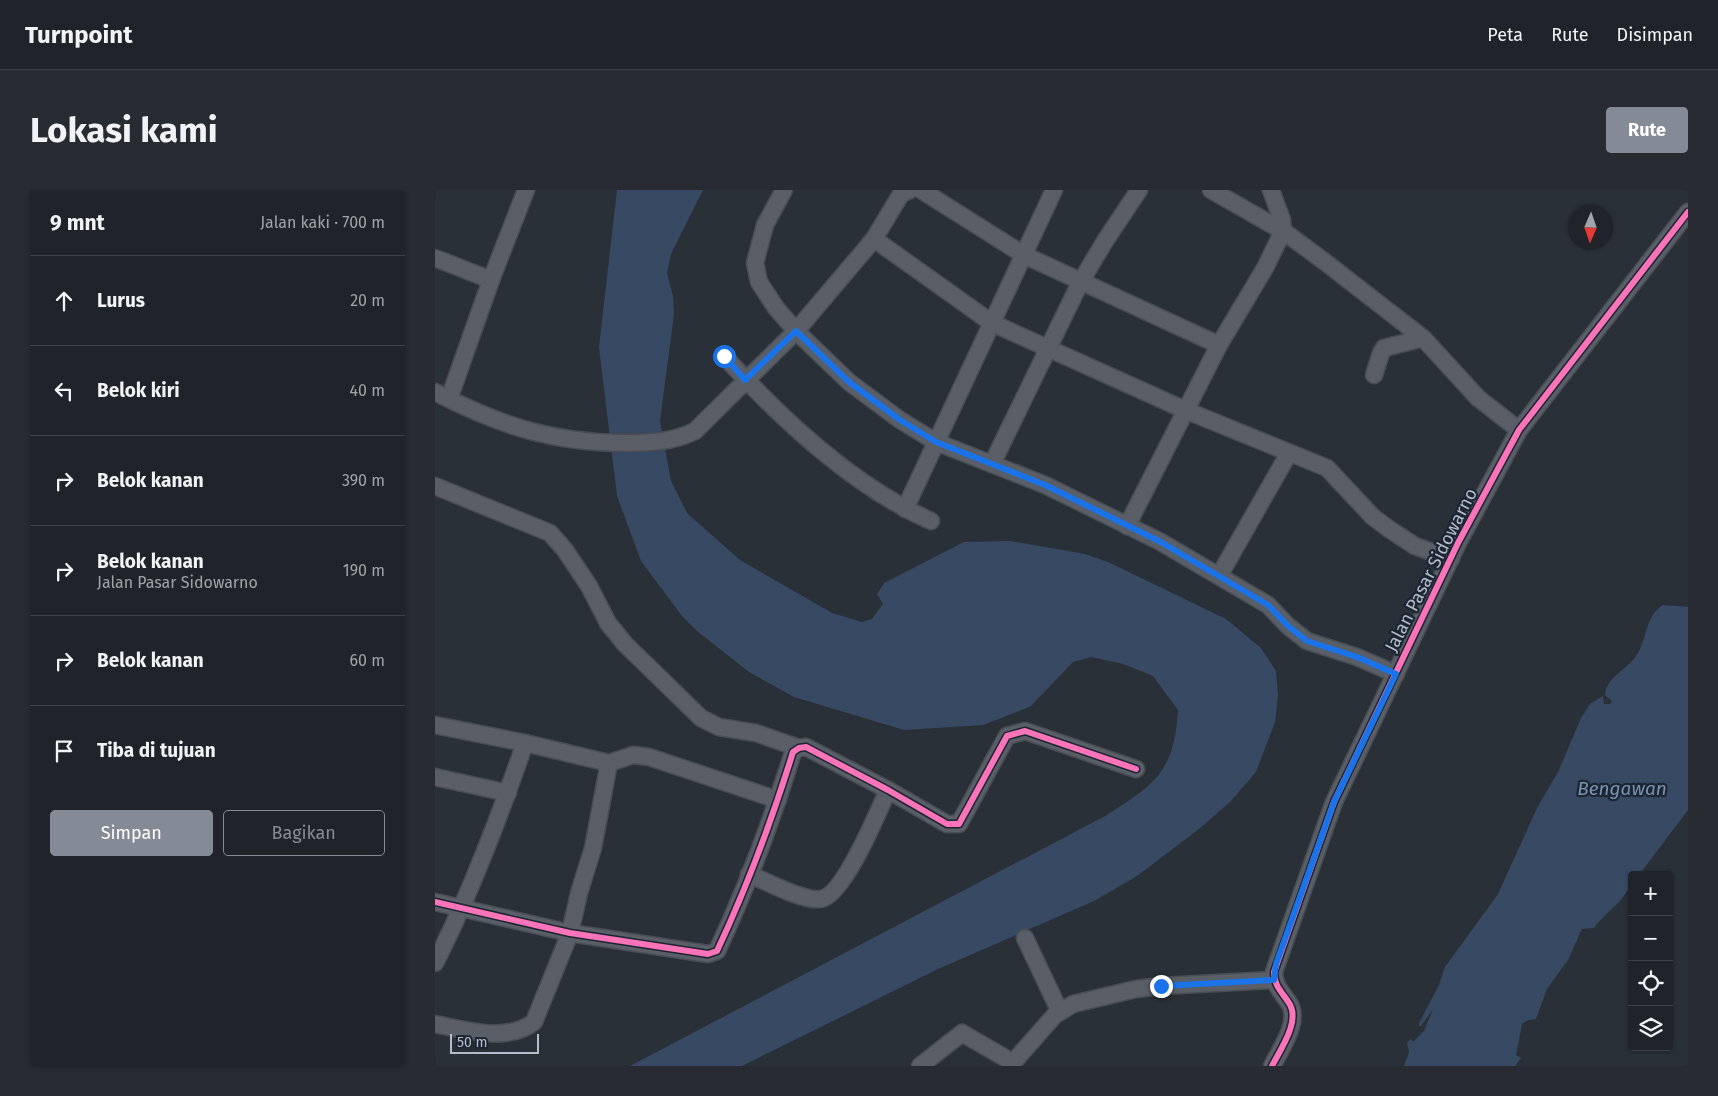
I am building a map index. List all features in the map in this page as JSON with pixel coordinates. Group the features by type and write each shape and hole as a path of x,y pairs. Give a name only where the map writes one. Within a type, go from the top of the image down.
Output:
{"street":[{"path":"525,190 491,280 442,396 472,412 536,434 602,443 646,443 681,438 695,431 796,331 874,239 901,194 910,190"},
{"path":"785,190 765,225 755,263 759,282 776,308 796,331 849,382 900,420 936,442 1045,485 1127,526 1219,576 1268,605 1288,626 1307,641 1357,657 1396,674"},
{"path":"921,190 1024,255 1081,283 1219,345"},
{"path":"905,509 1055,190"},
{"path":"993,464 1081,283 1105,240 1139,190"},
{"path":"1211,190 1283,231 1423,338 1478,398 1519,430"},
{"path":"1127,526 1219,345 1265,268 1283,231 1282,220 1271,190"},
{"name":"Jalan Pasar Sidowarno","path":"1274,980 1276,964 1334,802 1451,559 1519,430 1688,212"},
{"path":"874,239 992,323 1185,410 1327,468 1373,517 1409,542 1451,559"},
{"path":"435,258 491,280"},
{"path":"1374,375 1384,348 1423,338"},
{"path":"724,356 745,380 809,440 885,498 931,521"},
{"path":"1219,576 1289,453"},
{"path":"435,486 550,533 565,550 589,586 608,623 625,644 701,718 719,727 756,733 799,748 807,747 947,824 953,826 959,824 1007,736 1025,731 1136,769"},
{"path":"435,725 525,743 609,763 633,755 649,757 778,800"},
{"path":"435,964 508,793 525,743"},
{"path":"435,902 570,933 698,954 714,953 717,951 731,920 778,800 793,752 799,748"},
{"path":"435,1024 502,1034 524,1030 534,1022 570,933 579,893 593,848 609,763"},
{"path":"435,777 508,793"},
{"path":"749,874 807,898 821,899 833,894 849,871 888,790"},
{"path":"1025,938 1060,1012"},
{"path":"920,1066 962,1034 1011,1064 1060,1012 1073,1004 1136,989 1274,980 1290,1004 1293,1014 1291,1025 1272,1066"}],"water":[{"path":"617,190 703,190 671,254 667,273 673,296 674,314 660,421 671,481 687,513 740,560 832,613 862,622 872,619 883,604 877,594 884,583 964,542 1010,541 1085,554 1108,562 1226,619 1261,648 1276,671 1278,695 1275,722 1256,772 1230,802 1199,829 1137,876 1094,901 938,969 742,1066 630,1066 1107,815 1138,794 1159,774 1167,762 1172,748 1178,710 1153,676 1123,664 1091,657 1073,662 1031,706 1017,712 983,725 904,730 794,697 749,672 697,631 682,616 641,561 617,496 599,347"},
{"name":"Bengawan","path":"1663,605 1688,607 1688,810 1642,871 1628,871 1628,890 1623,897 1594,928 1582,929 1568,960 1547,989 1536,1019 1528,1020 1522,1024 1516,1055 1521,1058 1515,1066 1404,1066 1409,1052 1407,1043 1411,1039 1413,1042 1424,1031 1433,1009 1421,1026 1419,1026 1419,1023 1439,985 1445,967 1498,894 1537,808 1558,772 1581,718 1590,704 1603,696 1604,704 1610,704 1612,701 1605,695 1606,688 1613,678 1636,656 1643,643 1649,622"}],"cycle path":[{"path":"1272,1066 1288,1035 1293,1018 1289,1003 1277,985 1274,972 1334,802 1458,543 1519,430 1688,212"},
{"path":"435,902 570,933 708,954 717,951 728,927 758,853 793,752 799,748 806,747 888,790 947,824 959,824 1007,736 1025,731 1136,769"}],"route":[{"path":"724,356 745,380 796,331 849,382 900,420 936,442 1045,485 1159,541 1268,605 1288,626 1307,641 1357,657 1396,674 1334,802 1276,964 1274,980 1211,985 1161,986"}]}
